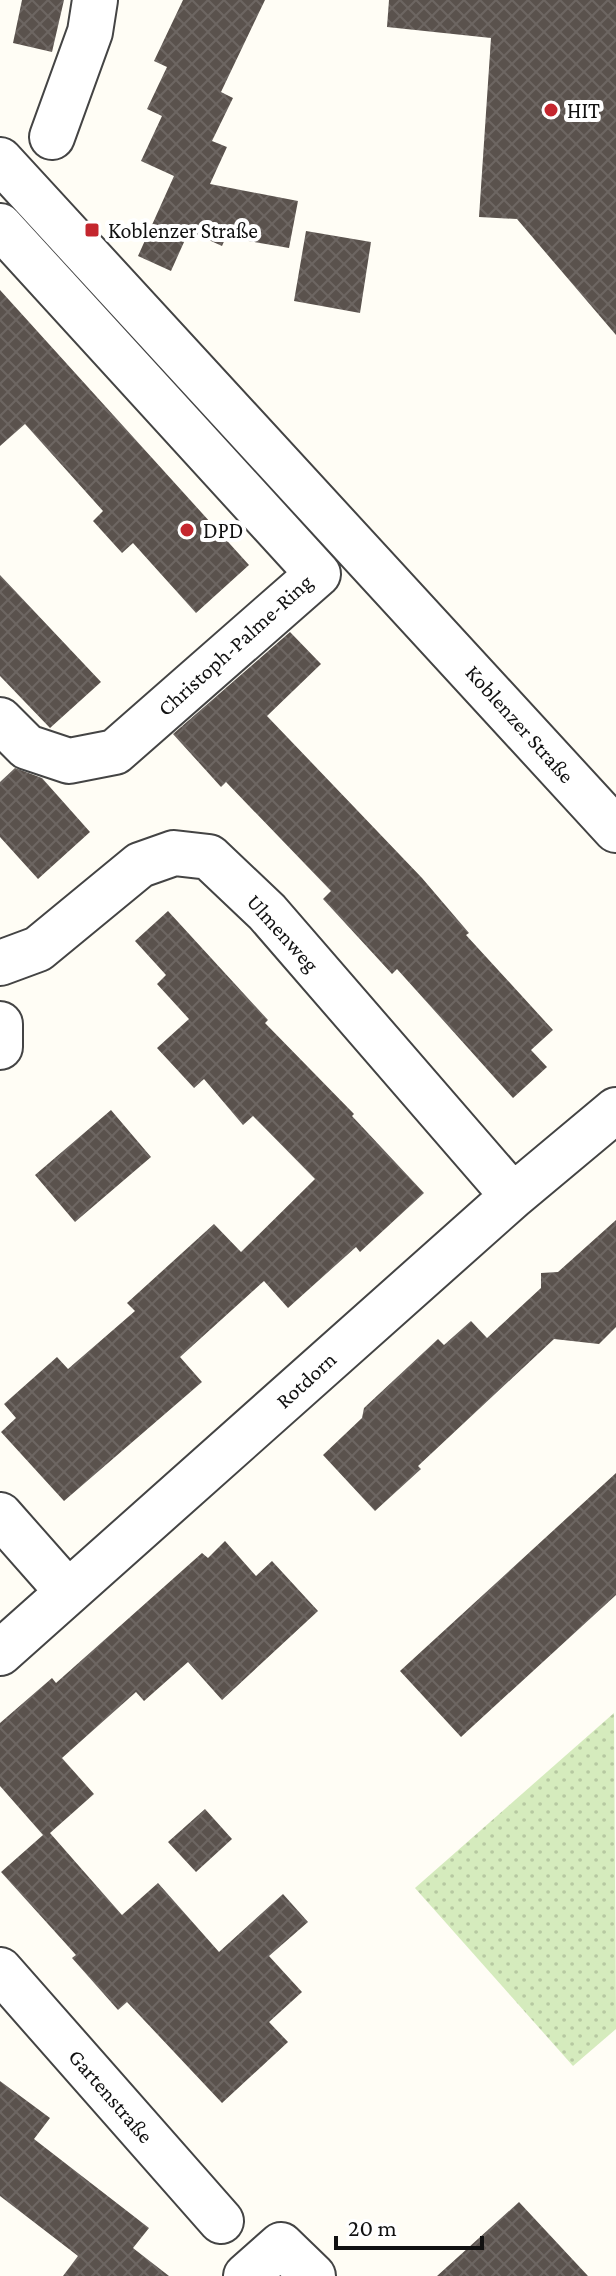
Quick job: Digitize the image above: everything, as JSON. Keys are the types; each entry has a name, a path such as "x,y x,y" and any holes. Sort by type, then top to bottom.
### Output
{"street":[{"path":"52,137 90,32 95,0"},
{"name":"Koblenzer Straße","path":"0,160 616,830"},
{"name":"Christoph-Palme-Ring","path":"0,226 318,574 115,752 69,761 27,747 0,720"},
{"path":"318,574 352,542"},
{"name":"Ulmenweg","path":"0,963 38,949 140,865 174,853 209,857 267,912 513,1196"},
{"path":"0,1024 0,1047"},
{"name":"Rotdorn","path":"0,1653 513,1196 616,1110"},
{"path":"0,1515 68,1592"},
{"name":"Gartenstraße","path":"0,1970 221,2221"},
{"path":"246,2276 281,2245 313,2276"}],"green space":[{"path":"614,1713 616,2029 573,2066 415,1888"}],"building":[{"path":"22,0 64,0 52,52 13,43"},
{"path":"183,0 265,0 221,92 233,98 212,141 227,147 210,184 298,201 289,248 226,237 222,246 189,231 171,271 138,256 174,176 141,161 162,116 147,109 167,67 154,61"},
{"name":"HIT","path":"389,0 616,0 616,335 517,219 479,217 491,38 387,27"},
{"path":"306,231 371,242 360,313 294,301"},
{"path":"0,290 249,565 196,613 133,543 122,553 93,521 103,511 25,424 0,446"},
{"path":"0,575 101,682 50,728 0,676"},
{"path":"290,632 321,664 267,716 422,878 469,933 466,935 553,1030 531,1050 547,1067 513,1098 397,969 392,974 323,899 331,891 226,782 221,787 173,734"},
{"path":"15,768 42,778 90,832 38,879 0,837 0,782"},
{"path":"168,911 268,1020 265,1023 354,1114 352,1116 424,1193 360,1252 356,1247 288,1308 264,1281 180,1357 202,1382 64,1501 1,1432 16,1418 4,1404 57,1357 68,1369 135,1311 127,1303 214,1224 241,1252 315,1179 253,1116 243,1125 204,1079 194,1088 157,1048 189,1019 157,984 166,975 135,941"},
{"path":"111,1110 151,1157 75,1222 35,1175"},
{"path":"616,1220 616,1327 599,1344 554,1339 418,1466 421,1469 375,1511 323,1455 362,1418 364,1408 438,1339 444,1345 471,1321 487,1338 541,1288 541,1273 558,1272"},
{"path":"616,1473 616,1595 461,1737 400,1671"},
{"path":"225,1541 256,1576 272,1561 318,1611 222,1700 188,1662 144,1701 136,1692 62,1758 94,1794 50,1833 122,1915 158,1883 219,1952 283,1894 308,1922 269,1956 302,1992 269,2022 288,2042 222,2103 127,2002 118,2010 72,1958 76,1955 1,1872 43,1835 0,1786 0,1723 52,1678 56,1683 202,1553 208,1558"},
{"path":"205,1809 232,1839 196,1872 168,1842"},
{"path":"0,2081 50,2118 34,2139 149,2228 133,2248 169,2276 63,2276 78,2256 0,2196"},
{"path":"519,2202 588,2276 437,2276"}],"place":[{"name":"HIT","path":"551,110"},
{"name":"Koblenzer Straße","path":"92,230"},
{"name":"DPD","path":"187,530"}]}
